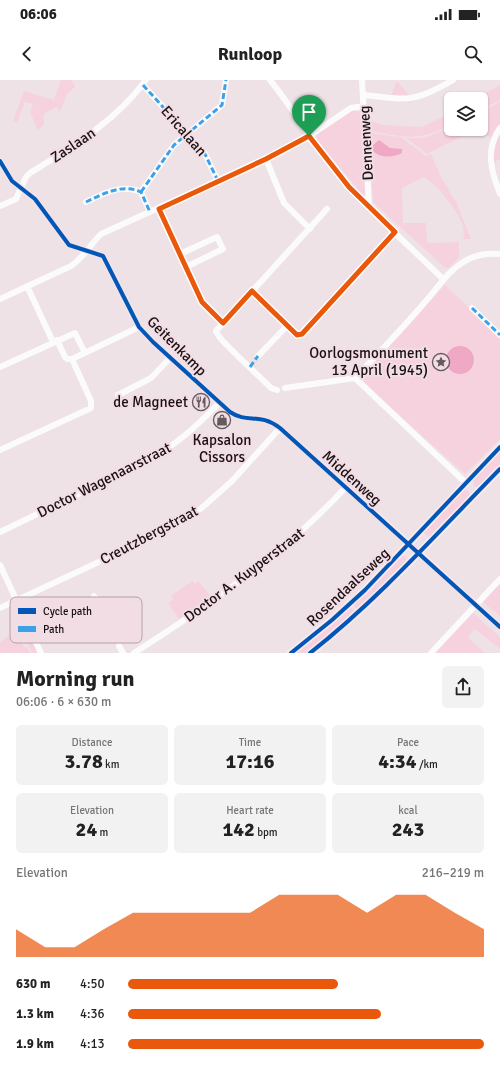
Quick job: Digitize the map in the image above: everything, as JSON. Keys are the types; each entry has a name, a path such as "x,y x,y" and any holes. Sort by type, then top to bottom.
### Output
{"street":[{"path":"142,192 174,145 187,132 222,105 226,80"},
{"path":"270,80 284,97 309,136 349,187 442,278"},
{"name":"Dennenweg","path":"362,80 369,206"},
{"path":"364,95 408,100 432,92 453,80"},
{"name":"Ericalaan","path":"144,82 208,158 218,181"},
{"name":"Zaslaan","path":"0,206 16,198 30,173 92,133 124,106 144,82"},
{"path":"0,299 71,266 79,260 101,234 159,209 266,159 309,136 351,108 364,106"},
{"path":"500,128 493,141 490,155 492,174 500,194"},
{"path":"266,159 284,203 310,229"},
{"name":"Geitenkamp","path":"0,161 12,181 35,199 69,245 103,256 139,327 170,358 219,403 236,416 267,420 280,428"},
{"path":"86,202 112,190 135,189 142,192 150,212"},
{"path":"159,209 204,305 223,323"},
{"path":"274,389 217,336 216,331 327,209"},
{"path":"252,291 297,335 302,334 395,232"},
{"path":"180,254 217,237 223,249 186,267"},
{"path":"285,388 355,378 427,301 442,278 457,266 475,256 490,253 500,254"},
{"path":"27,286 55,341 67,359 72,359 139,327"},
{"path":"472,308 500,335"},
{"path":"258,356 287,326"},
{"path":"0,367 74,333 85,353"},
{"path":"118,395 151,378 170,358"},
{"path":"0,450 90,408 92,404 72,359"},
{"path":"355,378 476,493"},
{"name":"Doctor Wagenaarstraat","path":"0,532 153,458 188,435 219,403"},
{"name":"Middenweg","path":"280,428 409,544"},
{"name":"Creutzbergstraat","path":"23,597 117,554 190,517 232,481 280,428"},
{"name":"Rosendaalseweg","path":"291,653 350,605 500,447"},
{"name":"Rosendaalseweg","path":"310,653 358,614 500,469"},
{"name":"Doctor A. Kuyperstraat","path":"134,653 180,624 265,561 307,526 346,488"},
{"path":"409,544 500,627"},
{"path":"0,565 15,597"},
{"path":"431,653 500,579"},
{"name":"Creutzbergstraat","path":"0,608 10,603"},
{"path":"37,643 42,653"},
{"path":"119,646 123,653"}],"shaded area":[{"path":"61,80 71,80 75,87 67,94 60,111 56,107 44,114 44,124 38,131 30,112 33,104 25,102 17,122 13,121 24,91 54,100"},
{"path":"397,81 408,94 406,97 391,96"},
{"path":"500,85 500,100 488,106 488,92"},
{"path":"500,102 500,124 491,138 488,136 488,108"},
{"path":"354,110 359,112 361,115 365,194 363,195 320,144 316,137 319,131 348,111"},
{"path":"444,116 444,128 429,134 411,137 369,131 368,120 382,125 421,127"},
{"path":"444,130 444,136 463,136 427,154 406,138 424,138"},
{"path":"369,133 401,137 426,156 431,154 441,177 456,202 471,239 464,239 461,220 441,191 424,177 402,188 403,223 426,223 427,242 459,242 459,258 448,268 444,267 373,202"},
{"path":"500,133 500,159 493,163 494,148"},
{"path":"379,140 390,148 402,149 402,153 395,156 379,155 373,151 373,145"},
{"path":"445,285 500,338 500,439 465,474 370,389 364,382 364,372","holes":["456,347 465,348 473,355 475,359 473,367 446,358 449,352"]},
{"path":"460,346 470,350 474,360 470,370 460,374 450,370 446,360 450,350"},
{"path":"500,451 500,466 478,487 474,486 473,479"},
{"path":"464,489 469,491 469,496 429,538 423,532"},
{"path":"403,555 408,559 358,610 353,605"},
{"path":"192,581 195,584 198,581 211,596 179,619 168,603 173,600 171,596"},
{"path":"500,583 500,616 483,602"},
{"path":"351,608 356,612 307,653 295,653"},
{"path":"473,613 500,637 500,649 475,629 468,637 485,653 434,653"},
{"path":"10,636 10,643 22,643 24,648 27,647 30,653 0,653 0,642"},
{"path":"27,643 33,643 37,652 32,653"}],"marked path":[{"path":"141,192 174,145 222,105 226,80"},
{"path":"143,85 204,152 218,181"},
{"path":"86,202 120,189 134,190 141,192 150,212"},
{"path":"472,308 500,335"},
{"path":"250,367 258,356"}],"cycle path":[{"path":"0,161 12,181 35,199 69,245 103,256 139,327 153,342 230,412 242,417 266,420 280,428 500,627"},
{"path":"291,653 332,620 365,590 500,447"},
{"path":"310,653 336,632 385,587 500,469"}],"place":[{"name":"Oorlogsmonument 13 April (1945)","path":"441,362"},
{"name":"de Magneet","path":"201,402"},
{"name":"Kapsalon Cissors","path":"222,420"}],"route":[{"path":"309,136 349,187 395,232 302,334 297,335 252,291 223,323 202,302 159,209 266,159 309,136"}]}
